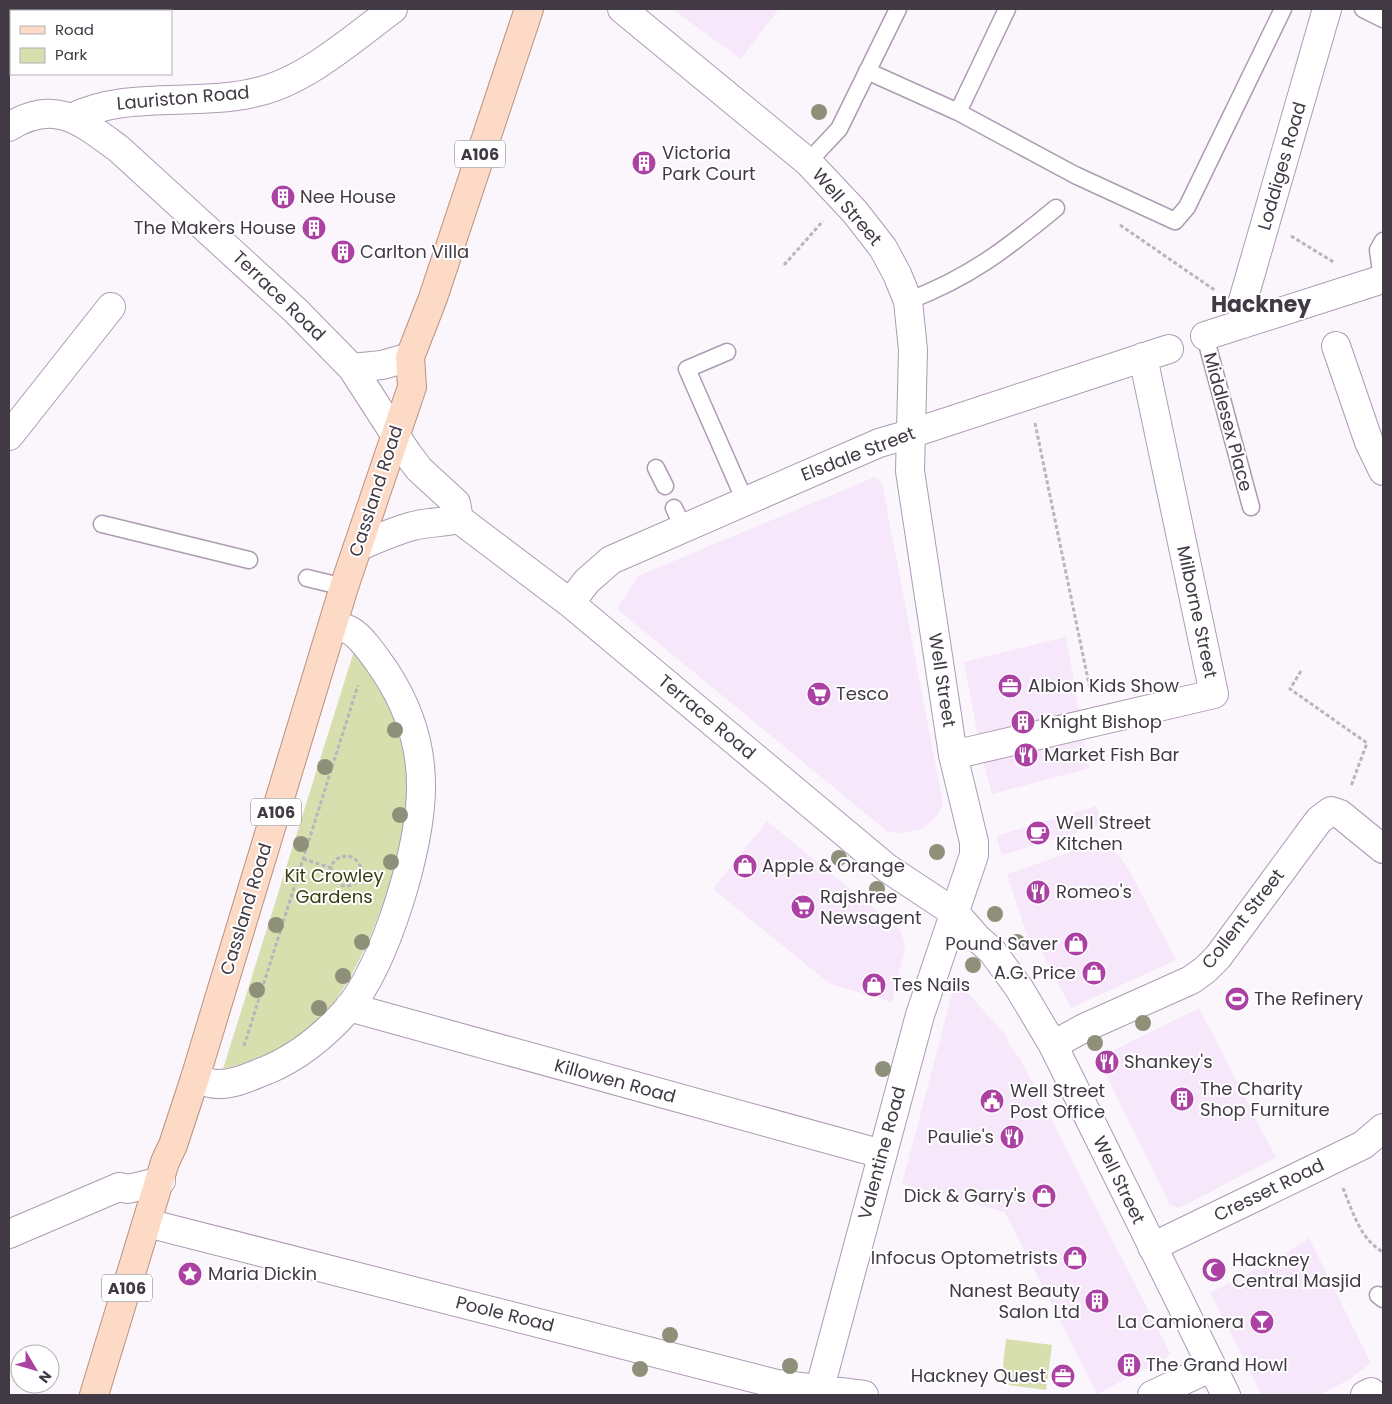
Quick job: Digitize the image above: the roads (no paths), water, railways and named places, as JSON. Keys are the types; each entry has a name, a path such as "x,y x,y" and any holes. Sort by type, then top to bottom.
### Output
{"main road":[{"name":"Cassland Road","path":"94,1395 160,1181 195,1078 344,587 394,435 412,387 410,357 430,307 529,9"}],"street":[{"name":"Lauriston Road","path":"70,118 88,110 121,102 231,96 260,92 314,65 393,9"},
{"name":"Well Street","path":"622,9 808,162 844,199 883,248 908,301 913,350 910,471 954,755 974,842 974,855 955,913 1008,971 1052,1045 1226,1395"},
{"name":"Loddiges Road","path":"1243,324 1242,304 1327,9"},
{"name":"Terrace Road","path":"14,118 47,114 70,118 118,149 191,213 295,310 352,368 394,435 419,469 456,503 459,519 570,603 887,868 955,913"},
{"path":"1205,336 1383,279"},
{"path":"9,436 111,307"},
{"path":"1336,346 1369,442 1383,471"},
{"name":"Elsdale Street","path":"570,603 587,581 611,560 679,518 745,500 879,444 1169,349"},
{"path":"352,368 382,365 410,357"},
{"name":"Milborne Street","path":"954,755 1214,694 1143,357"},
{"path":"358,547 414,525 438,524 459,519"},
{"path":"195,1078 216,1085 242,1080 279,1065 324,1034 349,1007 369,975 390,929 407,875 419,821 421,785 419,754 410,718 392,683 376,658 352,632 333,625"},
{"name":"Collent Street","path":"1052,1045 1084,1028 1191,980 1205,970 1218,957 1319,820 1331,811 1340,814 1383,849"},
{"name":"Valentine Road","path":"818,1393 920,1015 955,913"},
{"name":"Killowen Road","path":"349,1007 882,1154"},
{"name":"Cresset Road","path":"1152,1247 1362,1145 1383,1128"},
{"path":"9,1234 119,1187 128,1188 160,1181"},
{"name":"Poole Road","path":"147,1223 777,1384 818,1393 864,1395"},
{"path":"1152,1395 1212,1367"}],"lane":[{"path":"808,162 839,129 898,9"},
{"path":"958,112 1007,9"},
{"path":"867,71 958,112 1075,175 1175,221 1187,207 1290,9"},
{"path":"1363,9 1383,19"},
{"path":"908,301 976,270 1004,251 1056,208"},
{"path":"1383,241 1378,250 1383,279"},
{"name":"Middlesex Place","path":"1205,336 1251,507"},
{"path":"727,352 687,369 745,500"},
{"path":"656,468 665,486"},
{"path":"102,524 249,560"},
{"path":"307,578 344,587"}],"place":[{"name":"Victoria Park Court","path":"644,163"},
{"name":"Nee House","path":"283,197"},
{"name":"The Makers House","path":"314,228"},
{"name":"Carlton Villa","path":"343,252"},
{"name":"Albion Kids Show","path":"1010,686"},
{"name":"Tesco","path":"819,694"},
{"name":"Knight Bishop","path":"1023,722"},
{"name":"Market Fish Bar","path":"1026,755"},
{"name":"Well Street Kitchen","path":"1038,833"},
{"name":"Apple & Orange","path":"745,866"},
{"name":"Romeo's","path":"1038,892"},
{"name":"Rajshree Newsagent","path":"803,907"},
{"name":"Pound Saver","path":"1076,944"},
{"name":"A.G. Price","path":"1094,973"},
{"name":"Tes Nails","path":"874,985"},
{"name":"The Refinery","path":"1237,999"},
{"name":"Shankey's","path":"1107,1062"},
{"name":"The Charity Shop Furniture","path":"1182,1099"},
{"name":"Well Street Post Office","path":"992,1101"},
{"name":"Paulie's","path":"1012,1137"},
{"name":"Dick & Garry's","path":"1044,1196"},
{"name":"Infocus Optometrists","path":"1075,1258"},
{"name":"Hackney Central Masjid","path":"1214,1270"},
{"name":"Maria Dickin","path":"190,1274"},
{"name":"Nanest Beauty Salon Ltd","path":"1097,1301"},
{"name":"La Camionera","path":"1262,1322"},
{"name":"The Grand Howl","path":"1129,1365"},
{"name":"Hackney Quest","path":"1063,1376"}],"district":[{"name":"Hackney","path":"1261,304"}],"park label":[{"name":"Kit Crowley Gardens","path":"334,886"}]}
